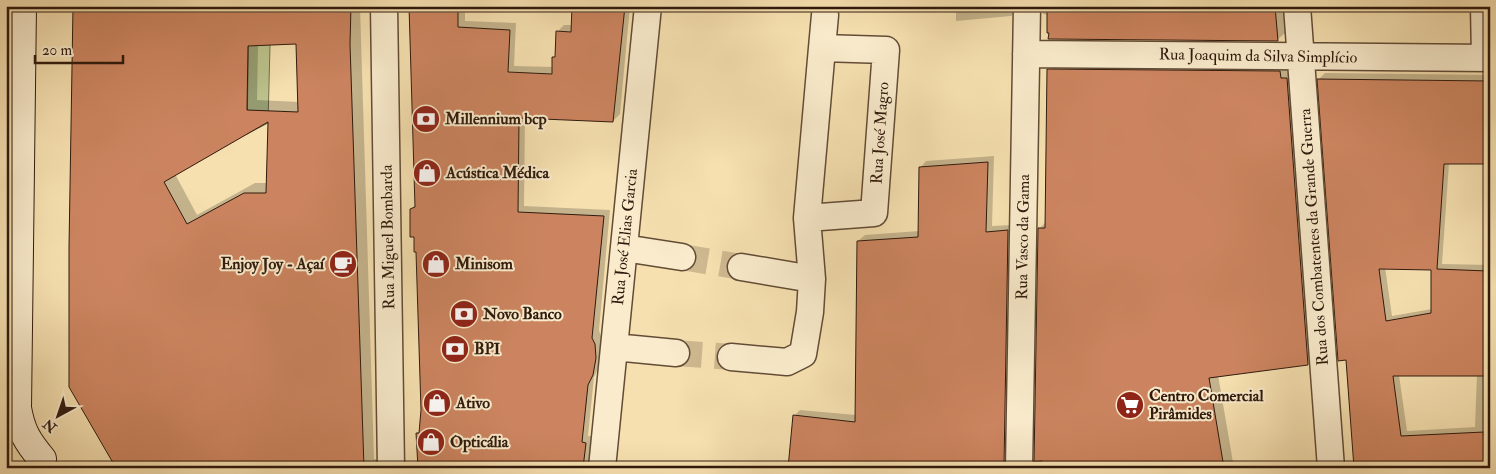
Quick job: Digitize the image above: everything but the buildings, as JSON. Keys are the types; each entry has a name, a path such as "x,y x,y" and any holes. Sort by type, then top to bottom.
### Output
{"street":[{"path":"22,6 17,408 20,425 27,441 49,463"},
{"name":"Rua Miguel Bombarda","path":"384,6 391,468"},
{"name":"Rua José Elias Garcia","path":"602,468 648,6"},
{"name":"Rua Vasco da Gama","path":"1019,468 1027,6"},
{"name":"Rua dos Combatentes da Grande Guerra","path":"1297,6 1331,468"},
{"path":"1484,6 1487,58"},
{"path":"731,357 787,362 803,354 810,312 812,279 807,218 825,16"},
{"name":"Rua José Magro","path":"807,218 874,213 886,50 822,48"},
{"name":"Rua Joaquim da Silva Simplício","path":"1026,54 1487,58"},
{"path":"624,248 682,257"},
{"path":"741,267 812,279"},
{"path":"614,347 676,353"},
{"path":"6,451 19,451 49,463"}],"green space":[{"path":"249,6 271,6 268,123 247,134"}],"tunnel":[{"path":"682,257 741,267"},
{"path":"676,353 731,357"}],"place":[{"name":"Millennium bcp","path":"426,119"},
{"name":"Acústica Médica","path":"427,173"},
{"name":"Enjoy Joy - Açaí","path":"343,264"},
{"name":"Minisom","path":"436,264"},
{"name":"Novo Banco","path":"464,314"},
{"name":"BPI","path":"455,349"},
{"name":"Ativo","path":"437,403"},
{"name":"Centro Comercial Pirâmides","path":"1130,405"},
{"name":"Opticália","path":"431,442"}]}
